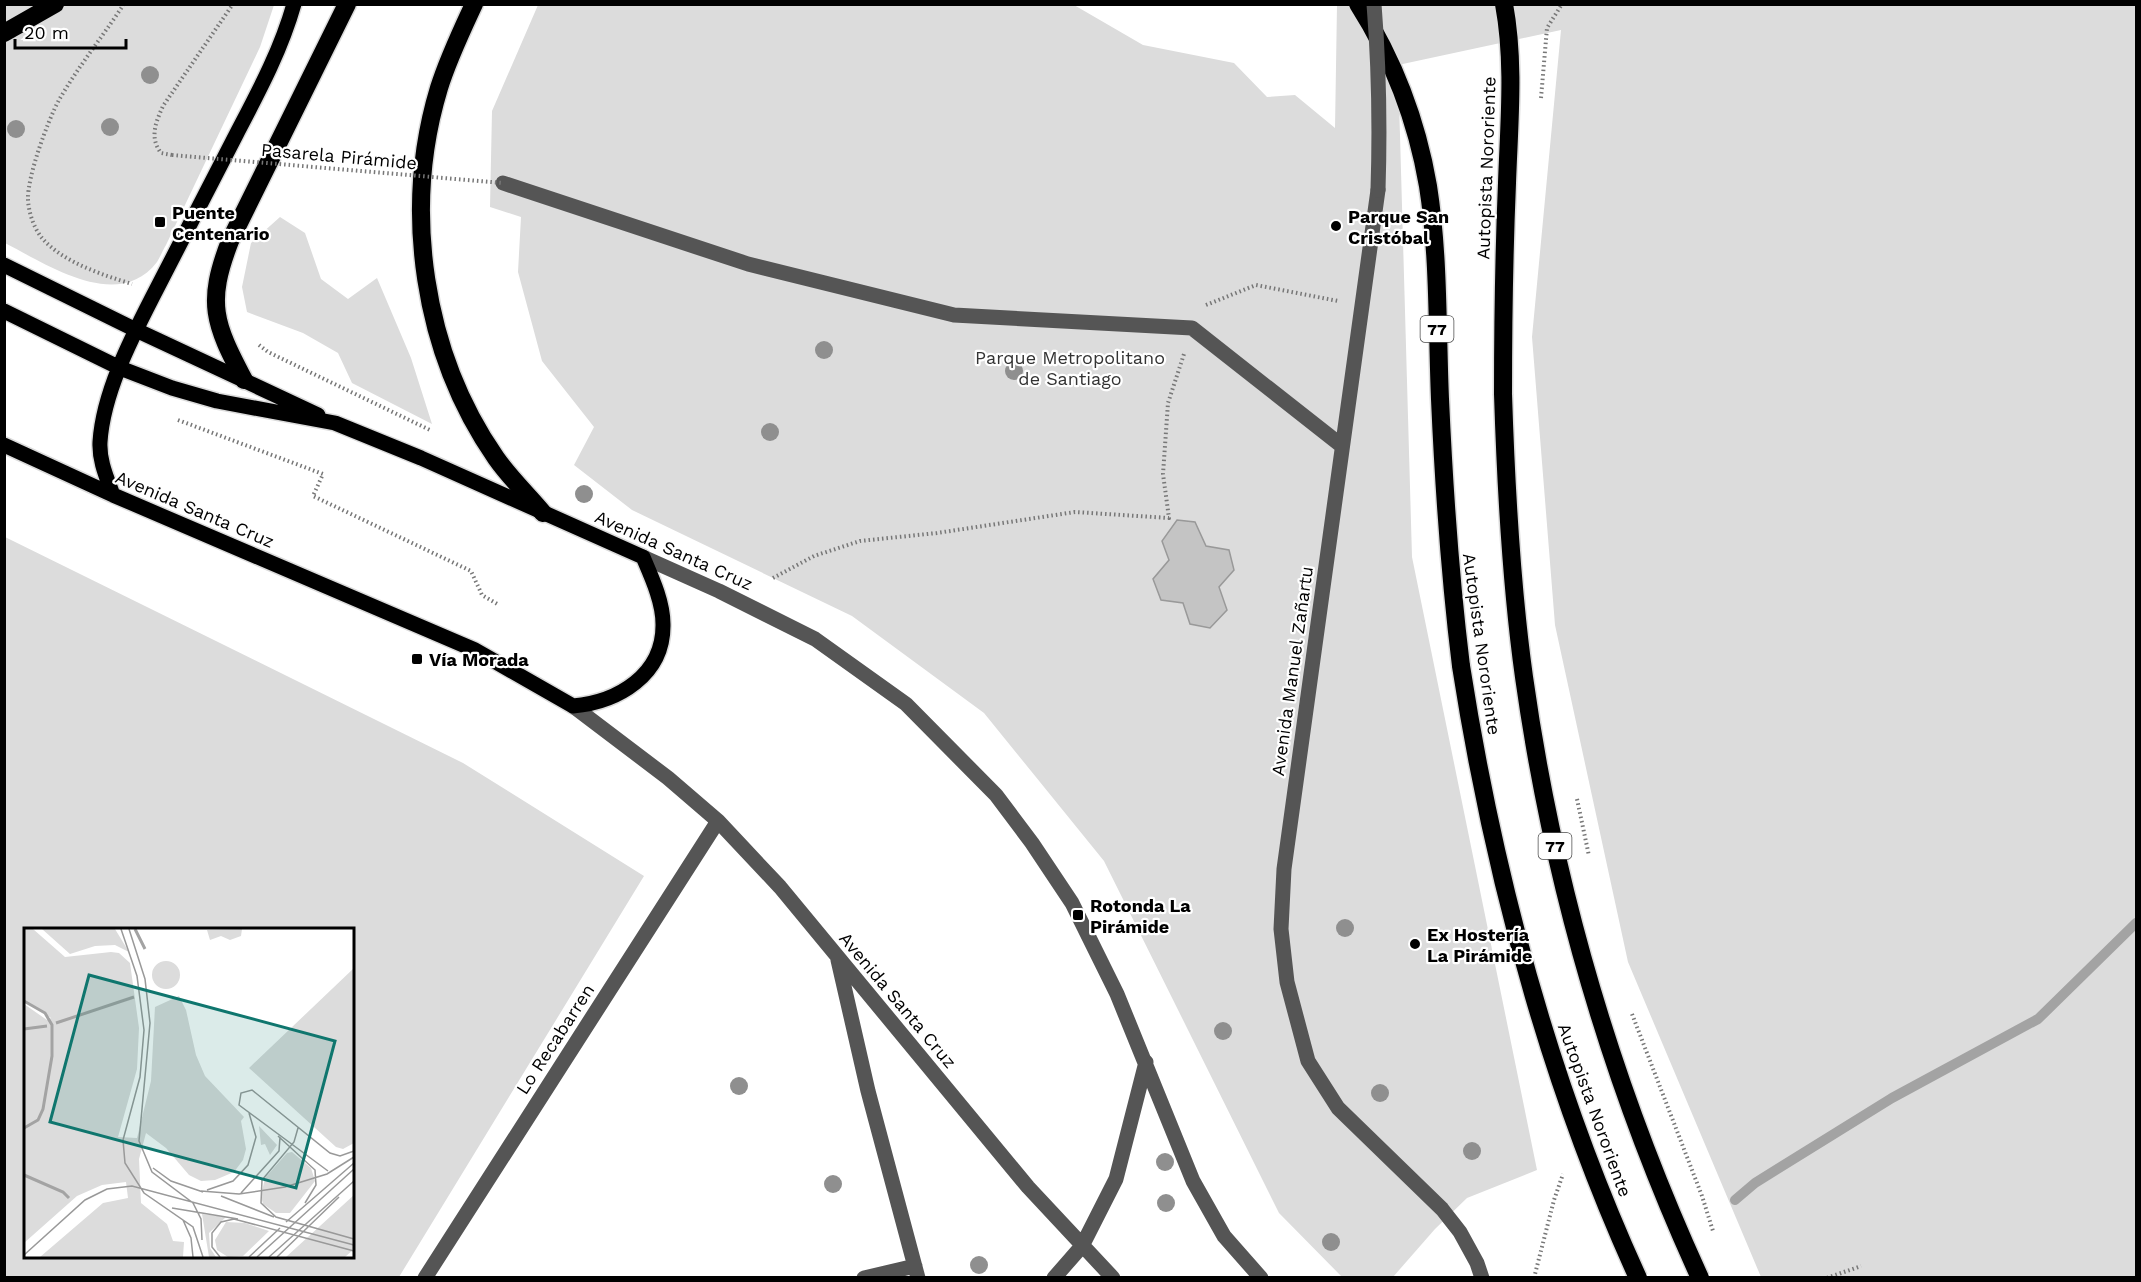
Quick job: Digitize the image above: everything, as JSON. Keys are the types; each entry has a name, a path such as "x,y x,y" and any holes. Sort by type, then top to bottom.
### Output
{"highway":[{"path":"4,33 55,4"},
{"path":"244,380 227,347 215,312 215,288 220,267 230,241 347,4"},
{"path":"474,4 455,45 439,90 428,137 422,185 422,233 426,282 437,329 452,374 472,418 497,460 543,513"},
{"name":"Autopista Nororiente","path":"1358,4 1379,41 1403,96 1420,147 1428,186 1435,264 1448,547 1461,666 1494,849 1546,1038 1580,1136 1638,1278"},
{"name":"Autopista Nororiente","path":"1504,4 1509,45 1510,104 1503,282 1503,394 1508,508 1517,621 1533,734 1555,845 1583,956 1616,1064 1655,1171 1700,1278"}],"main road":[{"path":"113,495 103,468 100,445 103,423 120,368 155,291 267,77 288,27 294,4"},
{"path":"4,265 335,423"},
{"name":"Avenida Santa Cruz","path":"4,311 120,368 172,388 217,401 335,423 421,458 643,557"},
{"name":"Avenida Santa Cruz","path":"4,445 113,495 475,650 573,706"},
{"path":"573,706 606,700 623,692 650,669 657,656 662,641 663,622 654,584 643,557"}],"street":[{"name":"Avenida Manuel Zañartu","path":"1374,4 1381,122 1378,190 1284,869 1281,929 1287,982 1308,1061 1338,1108 1442,1209 1460,1232 1477,1263 1482,1278"},
{"path":"503,183 748,264 954,315 1192,327 1342,446"},
{"name":"Avenida Santa Cruz","path":"643,557 729,596 815,639 906,704 996,795 1032,843 1072,903 1117,994 1193,1181 1224,1236 1261,1278"},
{"name":"Avenida Santa Cruz","path":"573,706 668,778 718,821 780,887 1028,1187 1113,1278"},
{"name":"Lo Recabarren","path":"425,1278 718,821"},
{"path":"837,957 868,1092 916,1272 864,1278"},
{"path":"1054,1278 1082,1246 1116,1179 1146,1062"}],"path":[{"path":"124,4 60,99 51,117 28,198 34,226 52,248 79,264 155,291"},
{"name":"Pasarela Pirámide","path":"233,4 163,106 156,123 154,136 156,146 161,153 503,183"},
{"path":"1541,98 1547,28 1562,4"},
{"path":"1198,308 1256,285 1362,306"},
{"path":"773,578 814,556 860,541 937,533 1075,512 1169,518 1163,474 1168,403 1192,327"},
{"path":"252,338 268,352 430,430"},
{"path":"171,418 323,474 313,496 471,571 482,595 499,605"},
{"path":"1575,789 1590,859"},
{"path":"1630,1010 1702,1196 1714,1234"},
{"path":"1827,1278 1861,1266"}],"green space":[{"path":"4,5 274,5 260,47 166,245 157,262 141,277 123,284 103,284 82,280 61,272 5,243"},
{"name":"Parque Metropolitano de Santiago","path":"538,5 1074,5 1143,45 1234,63 1267,97 1295,95 1335,128 1337,5 2136,5 2136,1277 1761,1277 1628,962 1555,625 1532,337 1561,30 1398,65 1412,557 1537,1170 1467,1198 1435,1229 1393,1277 1342,1277 1279,1213 1104,861 984,713 852,616 632,510 574,465 594,427 542,361 518,272 521,217 490,207 492,111"},
{"path":"280,217 305,233 321,279 348,299 377,278 411,358 432,424 352,383 338,353 303,333 247,312 242,287 251,243"},
{"path":"5,537 463,763 644,876 399,1277 5,1277"}],"building":[{"path":"1177,520 1195,522 1206,546 1229,550 1234,570 1219,587 1227,610 1210,628 1190,624 1183,603 1161,600 1153,579 1169,560 1162,541"}],"waterway":[{"path":"1735,1200 1755,1183 1892,1098 2038,1019 2136,923"}],"place":[{"name":"Puente Centenario","path":"160,222"},
{"name":"Parque San Cristóbal","path":"1336,226"},
{"name":"Vía Morada","path":"417,659"},
{"name":"Rotonda La Pirámide","path":"1078,915"},
{"name":"Ex Hostería La Pirámide","path":"1415,944"}]}
